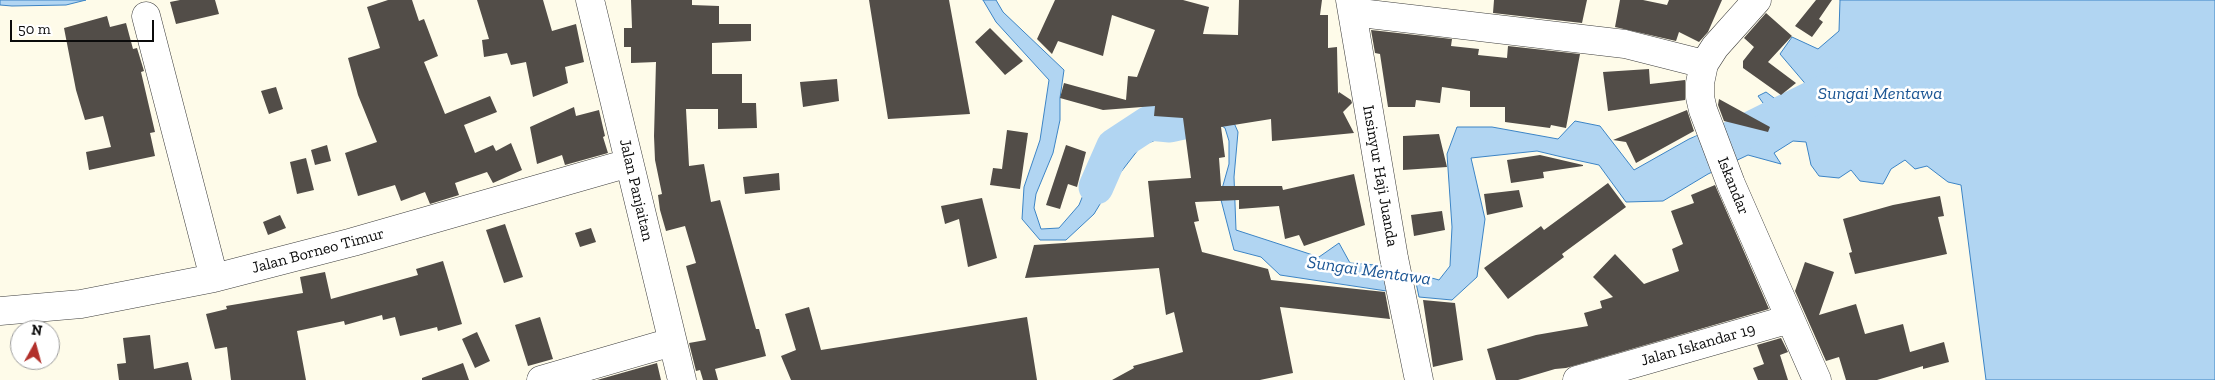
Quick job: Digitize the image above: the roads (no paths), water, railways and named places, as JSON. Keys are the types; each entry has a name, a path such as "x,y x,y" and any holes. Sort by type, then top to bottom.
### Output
{"street":[{"name":"Jalan Panjaitan","path":"590,0 682,380"},
{"name":"Iskandar","path":"1757,0 1715,47 1704,64 1700,84 1703,110 1731,184 1817,380"},
{"path":"1351,6 1625,44 1704,64"},
{"name":"Insinyur Haji Juanda","path":"1351,6 1394,258 1419,380"},
{"path":"146,16 214,278"},
{"name":"Jalan Borneo Timur","path":"0,311 81,304 214,278 353,242 630,163"},
{"name":"Jalan Iskandar 19","path":"1577,380 1790,319"},
{"path":"541,380 672,342"}],"water":[{"path":"0,0 86,0 66,5 12,6 0,5"},
{"name":"Sungai Mentawa","path":"983,0 996,0 1003,12 1064,70 1060,98 1060,120 1053,153 1036,194 1034,208 1041,229 1059,228 1079,205 1086,188 1113,147 1149,123 1197,111 1231,116 1238,132 1234,177 1236,230 1319,257 1339,243 1350,263 1388,266 1393,292 1280,275 1261,257 1234,250 1220,196 1229,164 1229,141 1225,128 1219,124 1185,128 1141,146 1114,181 1094,214 1066,240 1040,240 1022,219 1024,187 1040,140 1049,80 996,22"},
{"path":"1840,0 2215,0 2215,380 1986,380 1961,185 1948,182 1927,166 1915,169 1905,160 1891,169 1883,184 1860,181 1851,170 1839,178 1819,176 1811,165 1806,142 1793,141 1774,153 1781,164 1748,155 1708,174 1663,201 1626,202 1599,165 1537,151 1471,158 1485,219 1477,277 1452,300 1419,297 1414,273 1439,280 1450,266 1452,227 1447,154 1457,127 1492,127 1558,139 1575,121 1600,126 1634,170 1689,139 1722,125 1759,135 1773,117 1758,96 1766,92 1793,112 1809,88 1780,54 1792,37 1818,49 1839,31"}],"waterway":[{"name":"Sungai Mentawa","path":"1704,152 1839,85"},
{"name":"Sungai Mentawa","path":"1096,187 1114,146 1149,123 1170,125 1193,120"}]}
